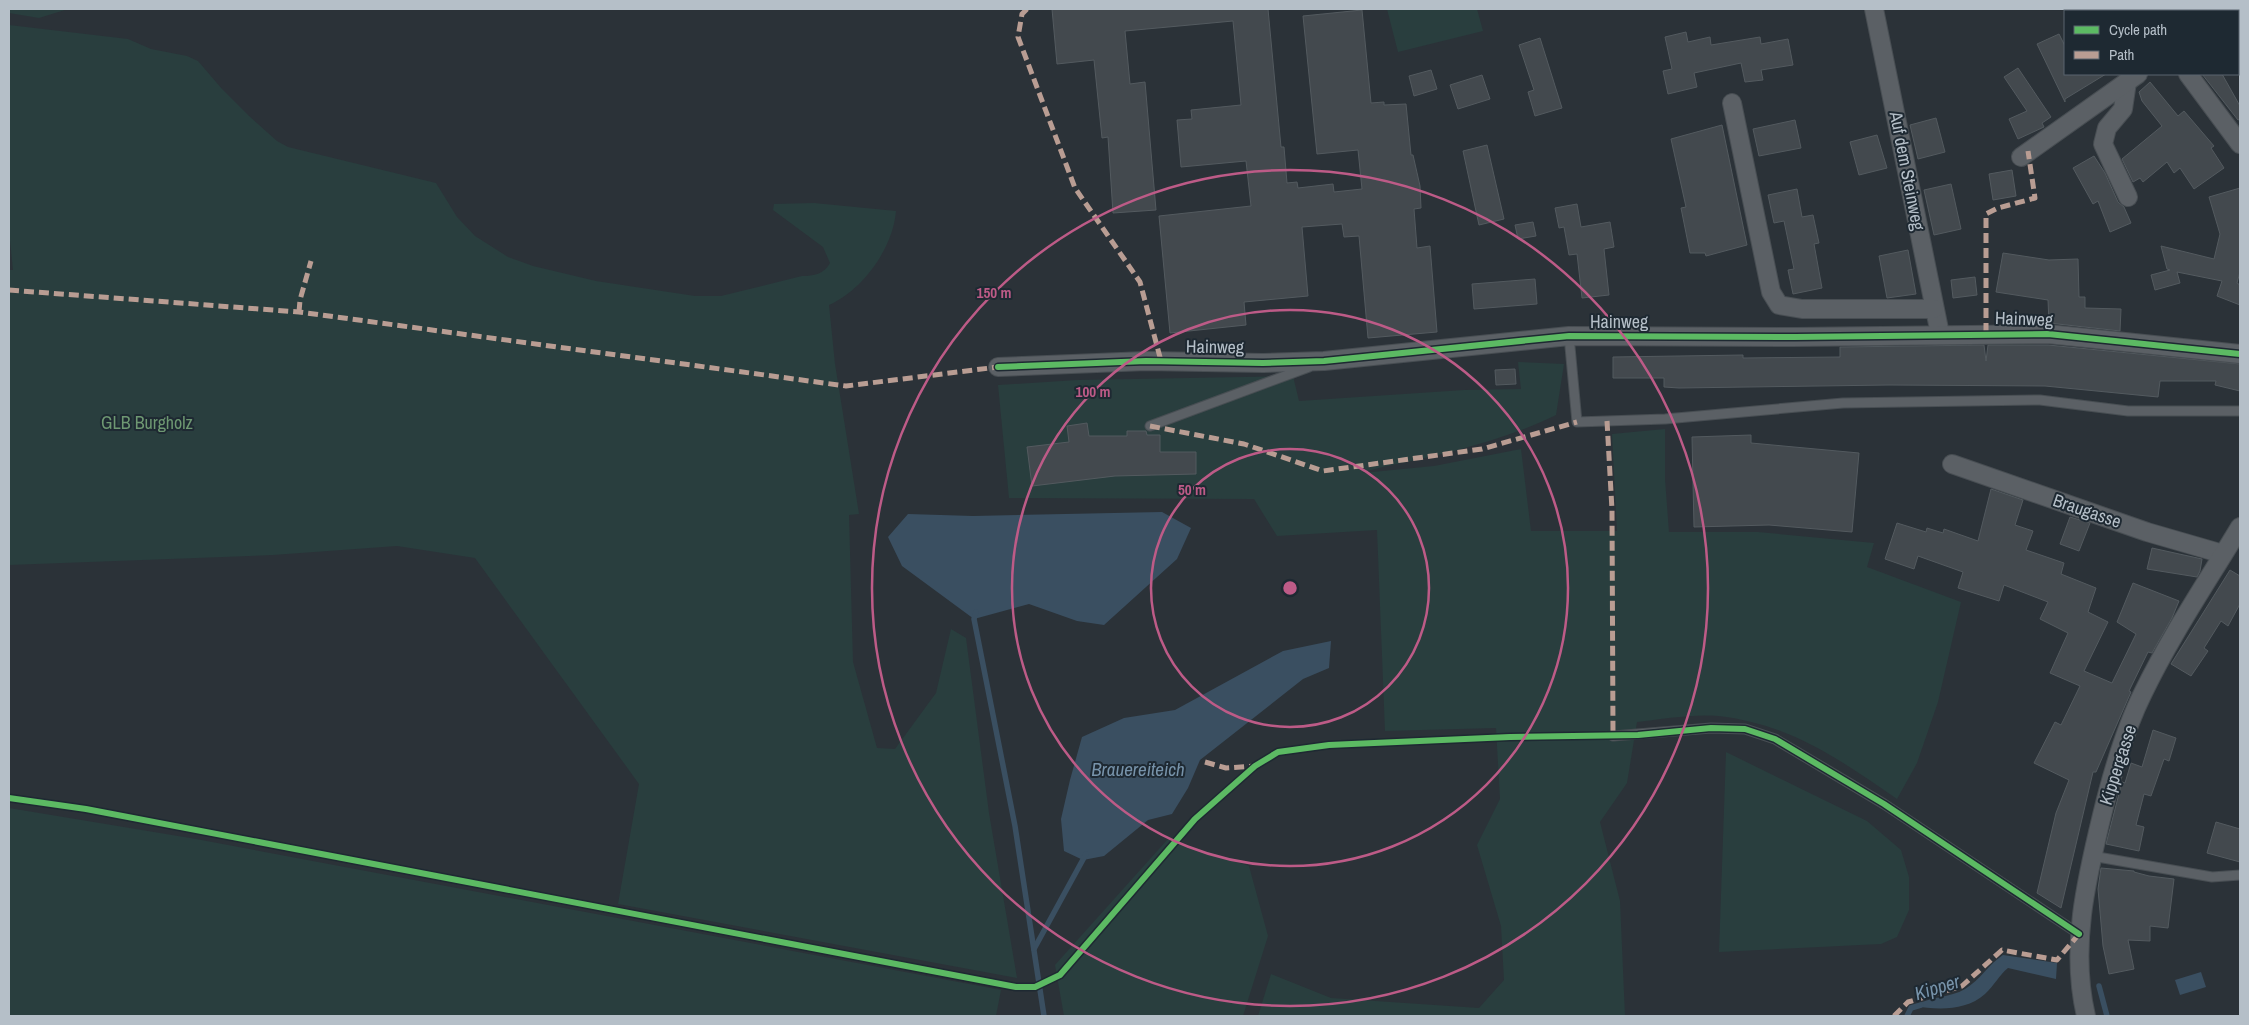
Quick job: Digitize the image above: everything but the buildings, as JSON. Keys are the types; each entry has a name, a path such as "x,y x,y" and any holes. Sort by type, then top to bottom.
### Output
{"street":[{"name":"Auf dem Steinweg","path":"1874,9 1940,334"},
{"path":"2189,75 2240,144"},
{"path":"2021,157 2133,78"},
{"path":"2128,197 2103,144 2107,128 2123,109 2133,78"},
{"path":"1732,103 1771,292 1779,305 1802,309 1934,309"},
{"name":"Hainweg","path":"998,367 1146,361 1263,363 1324,361 1569,336 1795,337 2048,334 2240,354"},
{"name":"Braugasse","path":"1952,464 2147,532 2223,554"},
{"name":"Kippergasse","path":"2086,1016 2079,968 2079,934 2082,904 2112,774 2142,696 2166,649 2223,554 2238,535"}],"lane":[{"path":"1569,336 1576,422 1665,419 1863,402 2040,400 2128,411 2240,411"},
{"path":"1150,426 1324,361"},
{"path":"1613,736 1711,728 1745,729 1775,738 1884,804 2079,934"},
{"path":"2092,856 2212,877 2240,875"}],"green space":[{"path":"9,9 68,9 39,18 9,13"},
{"path":"1387,9 1477,9 1483,31 1398,52"},
{"name":"GLB Burgholz","path":"9,25 128,39 151,49 187,56 198,61 222,89 277,141 288,147 436,183 457,217 475,236 508,257 533,266 596,281 695,296 721,296 802,276 815,275 825,270 830,263 823,247 773,210 774,204 814,203 896,211 889,239 874,266 853,289 829,305 835,364 859,514 849,515 853,662 877,748 895,749 936,693 951,629 966,638 989,813 1017,978 618,904 639,784 475,558 397,546 273,555 9,565 9,270 13,270 9,231"},
{"path":"1518,362 1564,364 1556,415 1526,428 1474,445 1362,473 1434,466 1521,449 1531,531 1617,531 1612,434 1665,429 1665,479 1669,532 1758,532 1874,543 1867,567 1961,602 1938,702 1917,763 1897,799 1834,757 1791,735 1768,727 1744,720 1718,716 1678,717 1637,722 1627,783 1600,822 1620,901 1625,1016 1258,1016 1271,974 1331,998 1479,1008 1504,980 1501,926 1477,845 1500,799 1496,728 1385,731 1377,530 1277,536 1254,499 1009,498 998,385 1078,380 1293,376 1299,401 1464,390 1521,389"},
{"path":"1726,752 1867,821 1901,850 1909,877 1909,910 1897,937 1881,944 1719,952"},
{"path":"9,808 196,839 1001,990 996,1016 9,1016"},
{"path":"1168,839 1249,866 1268,936 1243,1016 1064,1016 1055,965"}],"water":[{"path":"1162,512 1191,528 1177,559 1104,625 1077,621 1029,604 974,619 902,566 888,537 908,514 973,516"},
{"name":"Brauereiteich","path":"1331,641 1329,668 1303,679 1200,760 1188,788 1172,814 1148,820 1104,856 1083,860 1064,851 1061,819 1082,737 1124,718 1175,710 1283,651"},
{"path":"2003,955 2057,963 2056,979 2008,968 1985,994 1969,1004 1951,1008 1914,1006 1927,1000 1965,989"},
{"path":"2201,972 2206,987 2180,995 2175,980"}],"waterway":[{"path":"976,612 974,619 1015,826 1044,1016"},
{"path":"1034,949 1086,854"},
{"name":"Kipper","path":"2099,986 2107,1016"},
{"name":"Kipper","path":"1907,1016 1911,1008 1921,1005"}],"marked path":[{"path":"1027,9 1022,14 1018,37 1075,188 1140,282 1161,361"},
{"path":"1986,333 1986,214 1998,208 2035,198 2028,151"},
{"path":"299,312 300,300 311,261"},
{"path":"9,290 299,312 846,386 998,367"},
{"path":"1607,421 1612,510 1613,736 1610,736"},
{"path":"1150,426 1244,444 1323,471 1482,449 1577,422"},
{"path":"1205,762 1226,768 1255,766"},
{"path":"1894,1016 1908,1002 1962,986 2002,950 2057,960 2079,934"}],"cycle path":[{"path":"998,367 1146,361 1263,363 1324,361 1569,336 1795,337 2048,334 2240,354"},
{"path":"9,798 86,809 1016,987 1035,987 1060,975 1195,819 1255,766 1278,752 1329,745 1510,737 1638,735 1711,728 1745,729 1775,739 1884,804 2079,934"}]}
